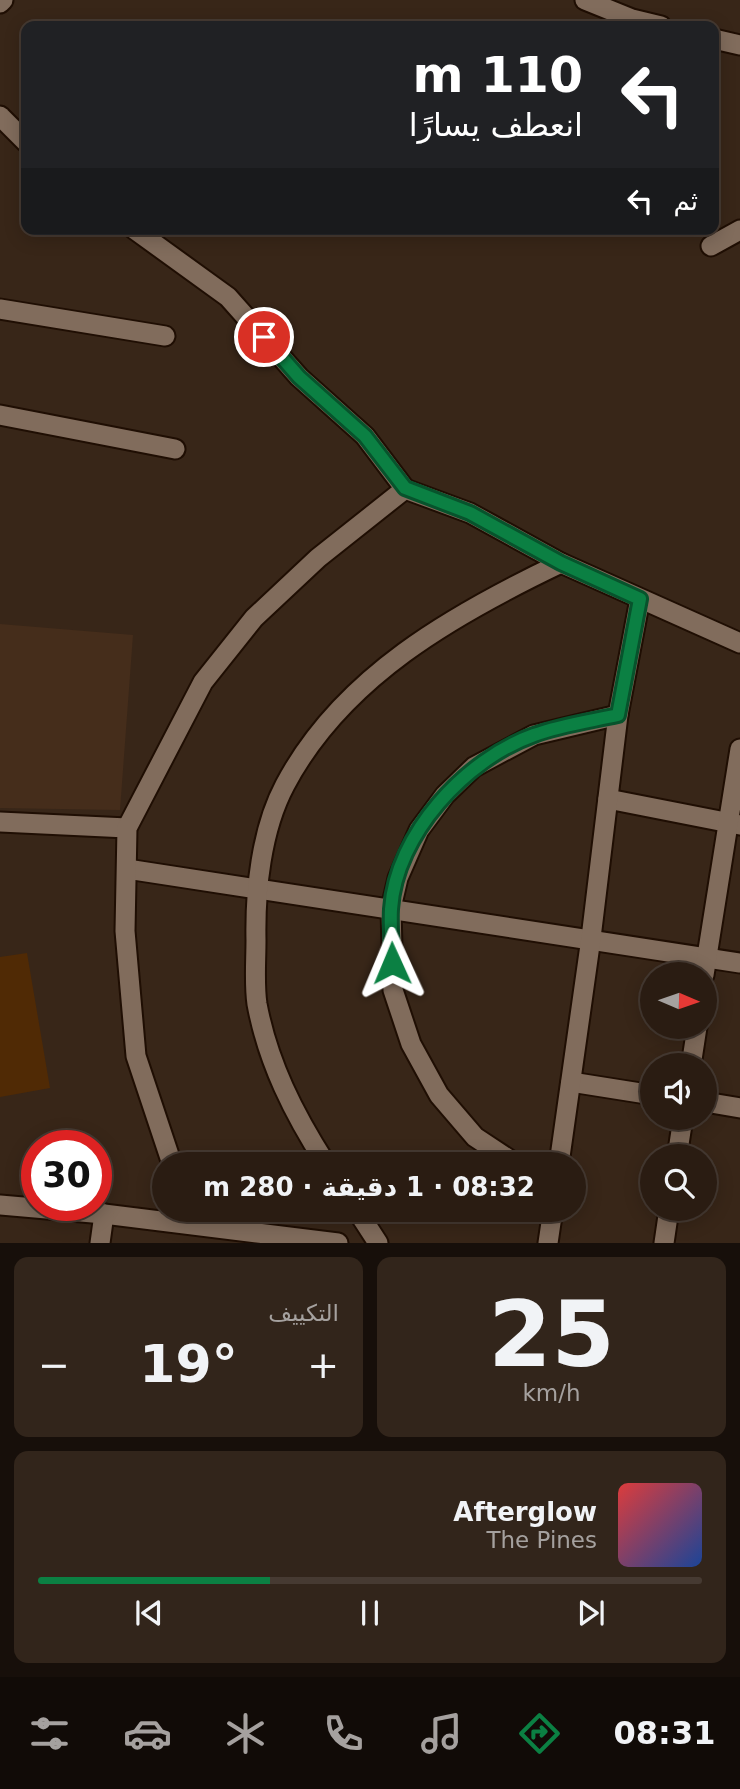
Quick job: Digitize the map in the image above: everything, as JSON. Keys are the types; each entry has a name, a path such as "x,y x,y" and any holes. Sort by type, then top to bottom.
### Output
{"street":[{"path":"585,0 640,21"},
{"path":"719,40 740,45"},
{"path":"0,116 21,137"},
{"path":"711,246 740,230"},
{"path":"142,235 228,296 299,377 365,436 405,488 470,513 561,563 740,643"},
{"path":"0,309 165,336"},
{"path":"0,415 175,449"},
{"path":"168,1152 136,1056 125,931 127,828 203,682 246,629 318,558 405,488"},
{"path":"319,1152 275,1071 257,1002 257,888 262,854 284,786 322,730 353,693 417,644 486,598 561,563"},
{"path":"561,1152 591,938 618,715 640,599"},
{"path":"498,1152 475,1137 439,1095 411,1044 393,990 391,908 398,878 419,830 445,795 474,767 534,735 618,715"},
{"path":"707,962 734,824 740,749"},
{"path":"608,799 734,824"},
{"path":"0,822 127,828"},
{"path":"127,869 591,938 690,962"},
{"path":"718,965 740,963"},
{"path":"570,1082 640,1093"},
{"path":"717,1104 740,1108"},
{"path":"0,1205 21,1207"},
{"path":"112,1214 152,1216"},
{"path":"100,1243 103,1221"},
{"path":"664,1243 667,1221"},
{"path":"218,1222 338,1243"},
{"path":"364,1222 378,1243"},
{"path":"548,1243 551,1222"}],"shaded area":[{"path":"0,624 133,635 120,810 0,808"},
{"path":"27,953 50,1088 0,1097 0,957"}],"route":[{"path":"264,337 299,377 365,436 405,488 470,513 561,563 640,599 618,715 534,735 498,753 474,767 445,795 419,830 398,878 391,908 392,963"}]}
